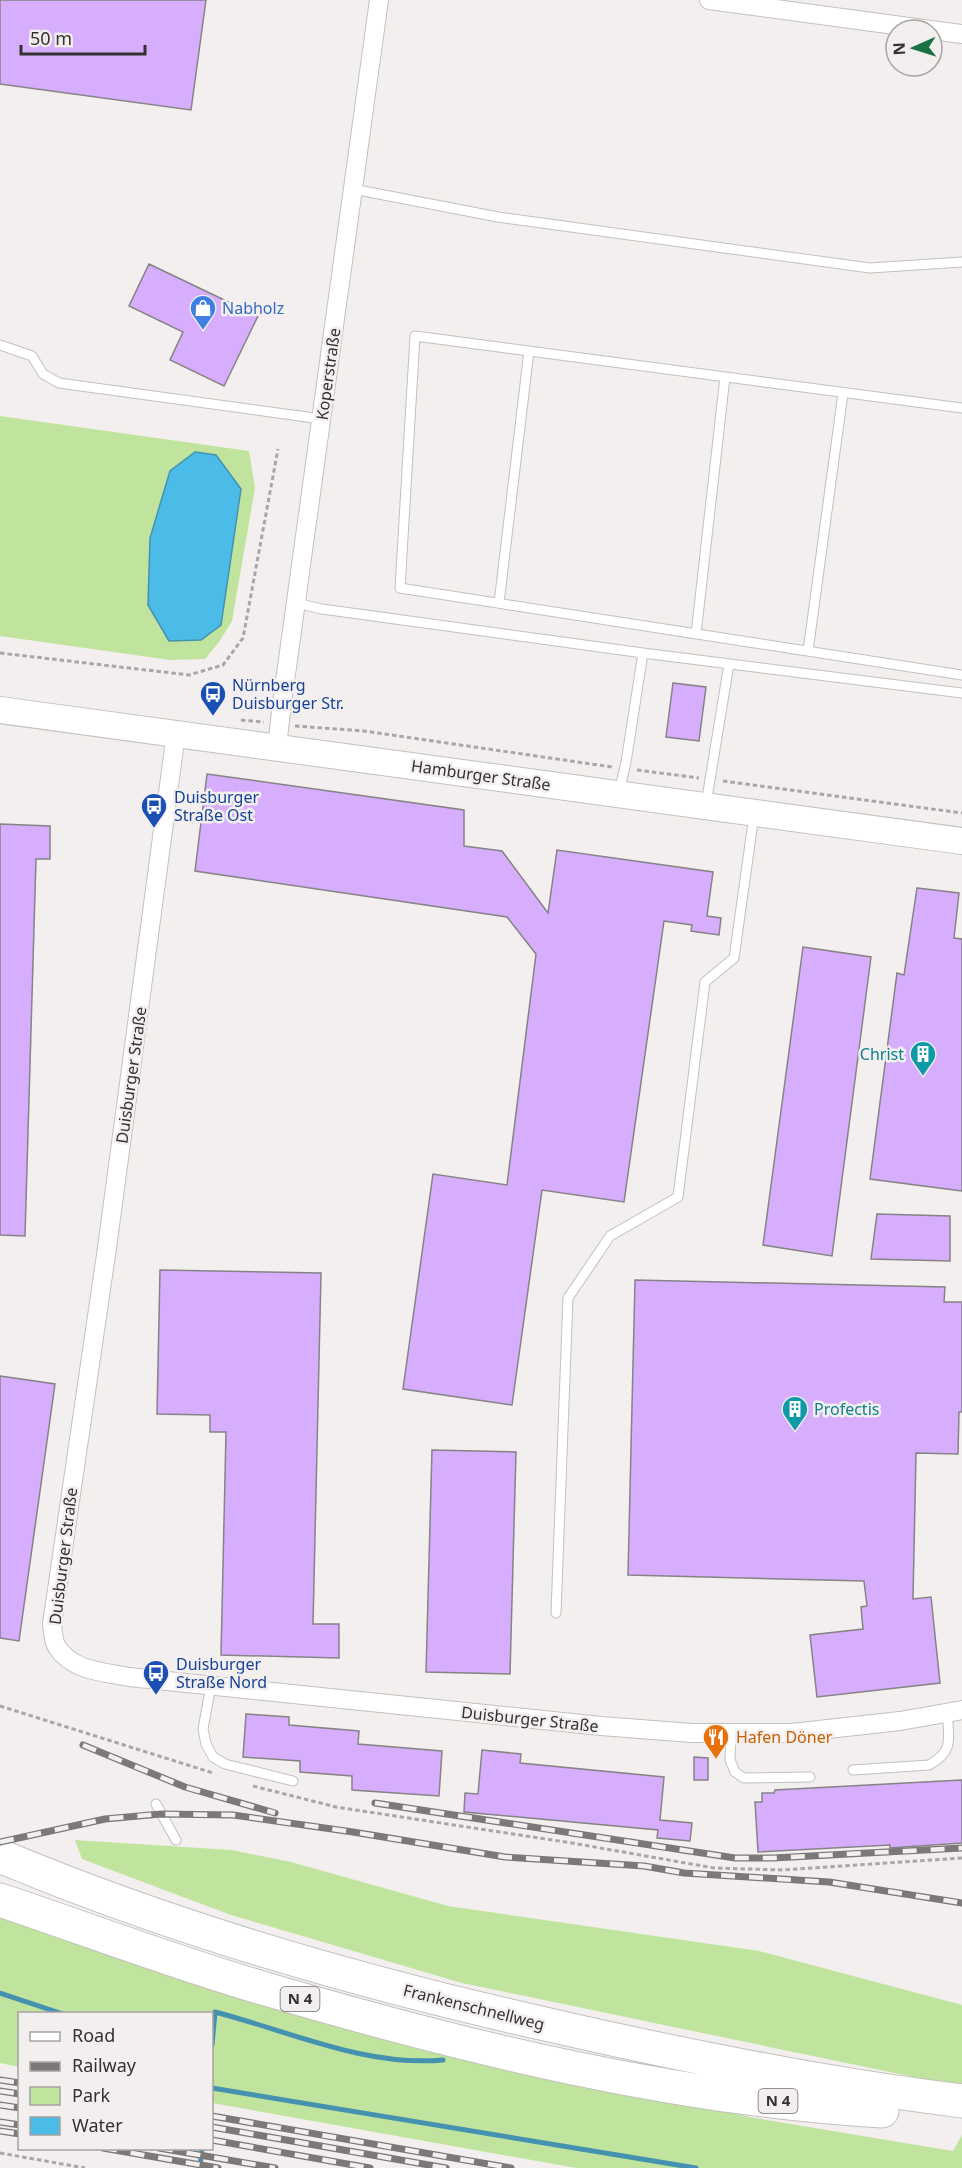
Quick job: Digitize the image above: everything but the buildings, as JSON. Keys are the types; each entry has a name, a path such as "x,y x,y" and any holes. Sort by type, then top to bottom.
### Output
{"highway":[{"name":"Frankenschnellweg","path":"0,1856 111,1901 297,1961 510,2017 753,2069 852,2086 962,2101"},
{"name":"N 4","path":"5,1902 268,1990 416,2031 538,2060 628,2078 759,2099 962,2117"}],"street":[{"name":"Koperstraße","path":"278,736 379,0"},
{"path":"709,0 962,34"},
{"name":"Hamburger Straße","path":"0,710 176,733 278,736 619,794 962,841"},
{"name":"Duisburger Straße","path":"176,733 110,1224 52,1624 56,1646 66,1658 80,1667 129,1677 601,1726 692,1733 792,1733 900,1721 955,1711"}],"lane":[{"path":"353,189 498,217 870,268 962,262"},
{"path":"962,408 416,336 400,588 962,675"},
{"path":"0,345 32,356 43,374 59,383 322,419"},
{"path":"499,603 529,351"},
{"path":"696,634 725,377"},
{"path":"807,651 843,393"},
{"path":"296,603 322,609 643,653 962,693"},
{"path":"619,794 643,653"},
{"path":"705,806 729,664"},
{"path":"556,1613 568,1298 610,1236 678,1197 705,982 734,958 754,812"},
{"path":"211,1685 204,1729 206,1744 213,1757 225,1764 293,1781"},
{"path":"853,1770 929,1765 940,1760 947,1751 955,1711"},
{"path":"731,1733 730,1760 735,1772 744,1778 810,1777"},
{"path":"156,1804 176,1840"}],"path":[{"path":"0,653 189,675 223,665 243,638 278,449"},
{"path":"235,721 247,719 278,736 308,729 364,731 962,813"},
{"path":"0,1706 221,1776"},
{"path":"244,1783 336,1807 572,1843 714,1868 783,1870 962,1858"},
{"path":"0,2153 85,2168"}],"green space":[{"path":"0,416 249,451 255,488 232,621 205,659 170,660 0,636"},
{"path":"75,1840 231,1850 291,1862 448,1906 759,1951 962,2005 962,2087 462,1983 231,1915 82,1859"},
{"path":"0,1913 435,2050 755,2118 953,2151 962,2135 962,2168 576,2168 213,2103 213,2012 18,2012 18,2067 0,2063"}],"water":[{"path":"195,452 216,455 241,489 221,625 201,640 169,641 148,605 150,538 170,471"}],"waterway":[{"path":"0,1993 57,2012"},
{"path":"213,2034 215,2012 356,2053 414,2061 443,2060"},
{"path":"213,2088 696,2168"},
{"path":"200,2168 202,2150"}],"railway":[{"path":"83,1745 185,1787 275,1813"},
{"path":"375,1803 735,1858 962,1848"},
{"path":"0,1842 105,1819 161,1814 233,1815 505,1857 644,1866 684,1873 829,1882 962,1903"},
{"path":"0,2080 18,2083"},
{"path":"0,2091 18,2094"},
{"path":"0,2105 18,2108"},
{"path":"213,2116 511,2168"},
{"path":"0,2122 18,2125"},
{"path":"213,2127 446,2168"},
{"path":"0,2131 18,2134"},
{"path":"213,2140 370,2168"},
{"path":"114,2150 218,2168"},
{"path":"171,2150 275,2168"}],"place":[{"name":"Nabholz","path":"203,331"},
{"name":"Nürnberg Duisburger Str.","path":"213,717"},
{"name":"Duisburger Straße Ost","path":"154,829"},
{"name":"Christ","path":"923,1077"},
{"name":"Profectis","path":"795,1432"},
{"name":"Duisburger Straße Nord","path":"156,1696"},
{"name":"Hafen Döner","path":"716,1760"}]}
